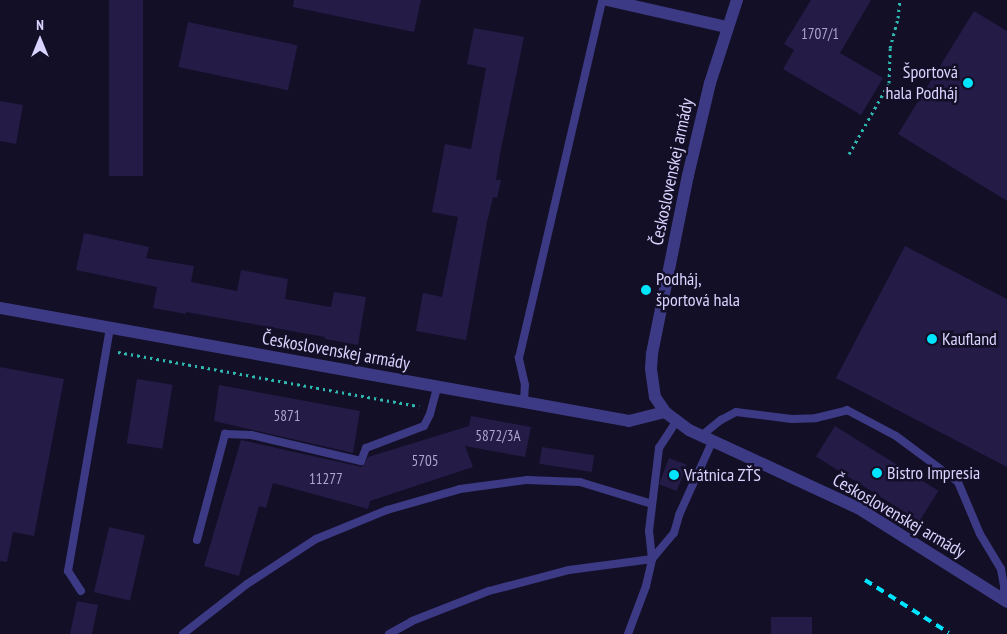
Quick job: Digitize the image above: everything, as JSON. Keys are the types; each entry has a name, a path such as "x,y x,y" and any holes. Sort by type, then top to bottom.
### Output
{"street":[{"path":"607,0 727,27"},
{"name":"Československej armády","path":"737,0 727,27 688,175 653,347 652,384 655,397 665,412 676,422 706,439 858,508 1005,601"},
{"name":"Československej armády","path":"0,308 629,421 665,412"}],"lane":[{"path":"524,402 525,385 519,358 602,0"},
{"path":"81,592 68,571 110,328"},
{"path":"197,540 225,434 251,435 361,461 366,448 424,426 430,414 437,387"},
{"path":"389,634 412,622 489,591 569,570 652,559 674,533 706,439 721,420 736,412 792,419 816,418 847,410 896,436 958,482 980,534 1001,569 1005,601"},
{"path":"628,634 646,586 652,559 648,530 658,448 676,422"},
{"path":"183,634 247,584 316,539 387,510 460,489 527,480 580,482 652,504"}],"path":[{"path":"849,154 889,83 890,48 900,0"},
{"path":"106,350 420,406"}],"building":[{"path":"109,0 143,0 143,176 109,176"},
{"path":"294,0 421,0 414,32 293,7"},
{"path":"811,0 871,0 840,53 883,78 861,115 783,69 794,50 784,44"},
{"name":"Športová hala Podháj","path":"974,11 1007,31 1007,201 898,134"},
{"path":"188,22 298,45 288,90 178,67"},
{"path":"474,28 524,37 500,154 496,180 501,180 497,198 493,197 487,222 466,340 416,331 423,293 442,297 458,217 432,212 445,144 471,149 486,68 467,64"},
{"path":"0,101 23,105 16,144 0,141"},
{"path":"84,233 149,247 146,258 194,266 191,282 237,291 241,270 288,279 285,299 331,307 334,292 366,297 358,345 325,339 325,337 186,312 186,314 153,308 157,287 76,270"},
{"name":"Kaufland","path":"905,246 1007,299 1007,467 836,378"},
{"path":"0,367 64,379 34,536 13,532 7,562 0,561"},
{"path":"137,379 173,385 162,449 127,443"},
{"path":"219,385 360,411 353,453 214,421"},
{"path":"471,416 531,427 525,457 465,446 473,467 370,501 368,509 273,483 266,508 259,506 239,576 204,566 241,440 362,467 368,457 469,426"},
{"name":"Bistro Impresia","path":"835,426 938,491 919,521 816,457"},
{"path":"542,447 594,455 592,472 539,464"},
{"name":"Vrátnica ZŤS","path":"669,458 687,465 677,491 659,484"},
{"path":"109,527 145,535 130,601 94,592"},
{"path":"77,601 98,605 92,634 70,634"},
{"path":"771,617 812,617 812,634 771,634"}],"railway":[{"path":"865,580 949,633"}],"place":[{"name":"Športová hala Podháj","path":"968,83"},
{"name":"Podháj, športová hala","path":"646,290"},
{"name":"Kaufland","path":"932,339"},
{"name":"Bistro Impresia","path":"877,473"},
{"name":"Vrátnica ZŤS","path":"674,475"}]}
